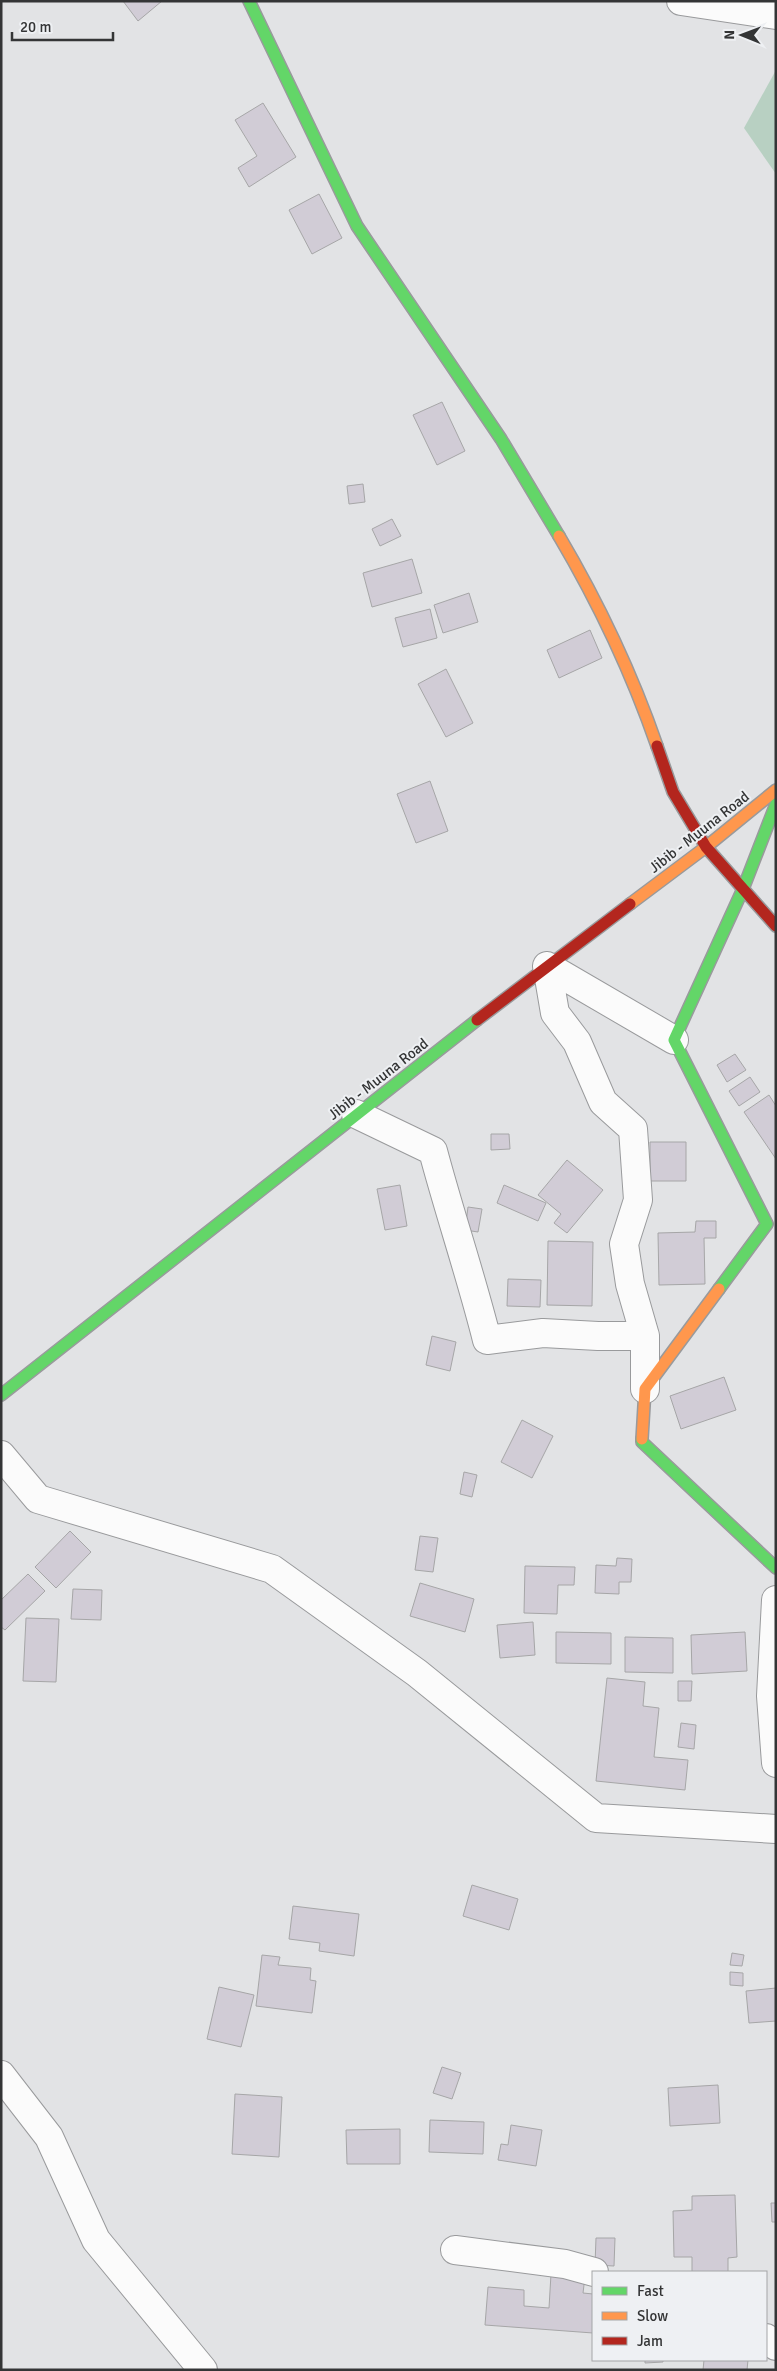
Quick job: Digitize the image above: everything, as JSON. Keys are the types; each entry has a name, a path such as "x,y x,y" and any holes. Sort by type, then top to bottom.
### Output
{"street":[{"path":"249,1 357,226 501,439 583,576 643,706 673,792 706,847 776,926"},
{"path":"681,1 776,16"},
{"name":"Jibib - Muuna Road","path":"1,1395 356,1114 706,847 776,790"},
{"path":"674,1040 743,889 776,804"},
{"path":"548,966 674,1040 766,1224 645,1389"},
{"path":"548,966 554,1012 576,1042 603,1102 633,1129 638,1200 624,1244 630,1284 645,1336 642,1442 776,1568"},
{"path":"356,1114 433,1151 451,1221 473,1285 487,1340 543,1333 645,1336"},
{"path":"1,1455 38,1499 272,1569 417,1673 596,1818 776,1829"},
{"path":"776,1600 771,1696 776,1763"},
{"path":"1,2075 50,2137 96,2240 204,2370"},
{"path":"455,2250 565,2264 592,2271"}],"green space":[{"path":"776,70 776,174 744,128"}],"building":[{"path":"123,1 162,1 138,21"},
{"path":"263,103 296,157 249,187 238,168 257,156 235,120"},
{"path":"319,194 342,238 312,254 289,210"},
{"path":"442,402 465,451 437,465 413,415"},
{"path":"363,484 365,502 349,504 347,486"},
{"path":"392,519 401,536 380,546 372,529"},
{"path":"412,559 422,593 372,607 363,573"},
{"path":"469,593 478,622 443,633 434,605"},
{"path":"430,609 437,638 403,647 395,618"},
{"path":"590,630 602,658 559,678 547,650"},
{"path":"446,669 473,723 446,737 418,684"},
{"path":"430,781 448,831 416,843 397,794"},
{"path":"735,1054 746,1070 727,1082 717,1065"},
{"path":"750,1077 760,1092 739,1106 729,1091"},
{"path":"769,1095 776,1106 776,1159 744,1112"},
{"path":"491,1134 509,1134 510,1149 491,1150"},
{"path":"650,1142 686,1142 686,1181 650,1181"},
{"path":"567,1160 603,1190 567,1233 554,1223 561,1214 538,1195"},
{"path":"400,1185 407,1226 385,1230 377,1189"},
{"path":"504,1185 546,1203 538,1221 497,1203"},
{"path":"468,1207 482,1209 478,1232 465,1230"},
{"path":"696,1221 716,1221 716,1238 704,1238 705,1284 659,1285 658,1233 695,1232"},
{"path":"548,1241 593,1242 592,1306 547,1305"},
{"path":"508,1279 541,1280 540,1307 507,1306"},
{"path":"432,1336 456,1342 450,1371 426,1365"},
{"path":"724,1377 736,1410 681,1429 670,1396"},
{"path":"522,1420 553,1436 532,1478 501,1462"},
{"path":"464,1472 477,1475 472,1497 460,1494"},
{"path":"70,1531 91,1552 56,1588 35,1567"},
{"path":"420,1536 438,1538 433,1572 415,1570"},
{"path":"617,1558 632,1559 631,1582 619,1582 619,1594 595,1593 596,1565 616,1566"},
{"path":"525,1566 575,1567 574,1585 558,1585 557,1614 524,1613"},
{"path":"28,1574 45,1591 5,1630 1,1627 1,1600"},
{"path":"420,1583 474,1599 465,1632 410,1616"},
{"path":"73,1589 102,1590 101,1620 71,1619"},
{"path":"26,1618 59,1619 56,1682 23,1681"},
{"path":"533,1622 535,1655 500,1658 497,1625"},
{"path":"556,1632 611,1633 611,1664 556,1663"},
{"path":"745,1632 747,1671 692,1674 691,1635"},
{"path":"625,1637 673,1638 673,1673 625,1672"},
{"path":"607,1678 645,1682 643,1706 659,1708 654,1757 688,1760 685,1790 596,1781"},
{"path":"678,1681 692,1681 691,1701 678,1701"},
{"path":"681,1723 696,1725 694,1749 678,1747"},
{"path":"472,1885 518,1899 509,1930 463,1916"},
{"path":"293,1906 359,1914 354,1956 319,1951 320,1943 289,1939"},
{"path":"732,1953 744,1955 742,1966 730,1965"},
{"path":"262,1955 280,1957 278,1965 311,1968 310,1980 316,1981 312,2013 256,2006"},
{"path":"730,1972 743,1973 743,1986 730,1985"},
{"path":"219,1987 254,1995 241,2047 207,2039"},
{"path":"776,1988 776,2021 749,2023 746,1991"},
{"path":"442,2067 461,2073 452,2099 433,2093"},
{"path":"718,2085 720,2123 670,2126 668,2088"},
{"path":"235,2094 282,2097 279,2157 232,2154"},
{"path":"430,2120 484,2122 483,2154 429,2152"},
{"path":"511,2125 542,2130 536,2166 498,2160 501,2144 508,2145"},
{"path":"400,2129 400,2164 347,2164 346,2130"},
{"path":"735,2195 737,2257 728,2258 728,2271 692,2271 692,2257 674,2257 673,2211 692,2210 692,2196"},
{"path":"771,2203 776,2203 776,2222 772,2222"},
{"path":"596,2238 615,2238 614,2266 595,2265"},
{"path":"551,2274 585,2277 583,2293 592,2294 592,2333 485,2325 488,2287 524,2290 524,2306 549,2308"},
{"path":"645,2361 663,2361 663,2362 645,2363"},
{"path":"704,2361 748,2361 747,2370 703,2370"}],"traffic: fast":[{"path":"249,1 357,226 501,439 559,536"},
{"path":"719,1289 767,1224 674,1040 743,889 776,804"},
{"path":"1,1395 477,1020"},
{"path":"642,1439 642,1442 776,1568"}],"traffic: slow":[{"path":"559,536 613,639 637,692 657,746"},
{"path":"630,904 706,847 776,790"},
{"path":"642,1439 645,1389 719,1289"}],"traffic: jam":[{"path":"657,746 673,792 706,847 776,926"},
{"path":"477,1020 630,904"}]}
